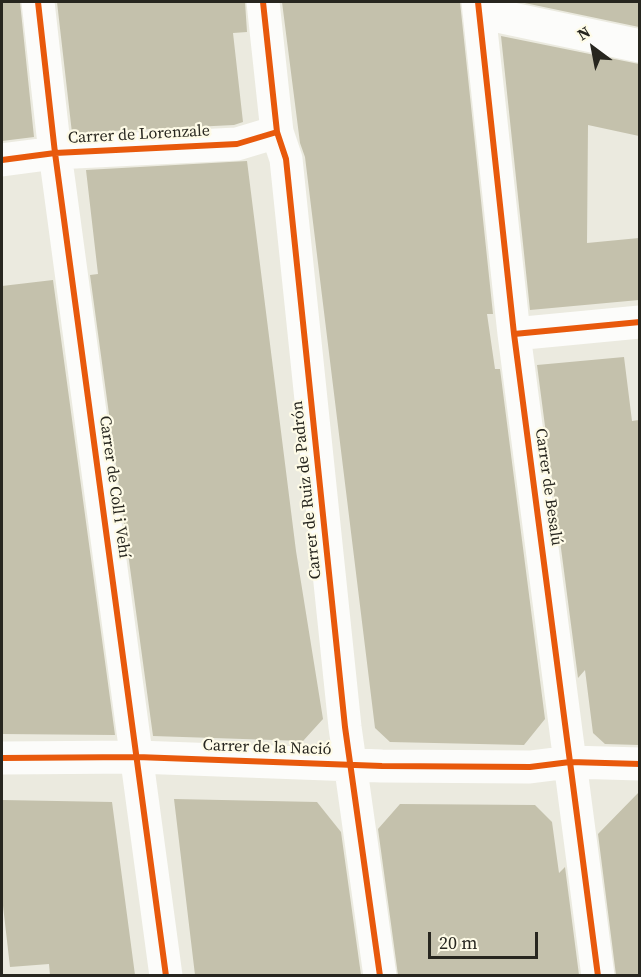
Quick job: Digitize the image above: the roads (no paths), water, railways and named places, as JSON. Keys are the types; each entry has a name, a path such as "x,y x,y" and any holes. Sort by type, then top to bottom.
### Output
{"street":[{"name":"Carrer de Coll i Vehí","path":"38,2 55,153 166,975"},
{"name":"Carrer de Ruiz de Padrón","path":"263,2 277,132 286,159 349,764 380,975"},
{"path":"479,7 639,46"},
{"name":"Carrer de Besalú","path":"479,7 514,334 598,975"},
{"name":"Carrer de Lorenzale","path":"2,160 55,153 237,144 277,132"},
{"path":"514,334 639,322"},
{"name":"Carrer de la Nació","path":"2,758 137,757 530,767 570,762 639,764"}]}
